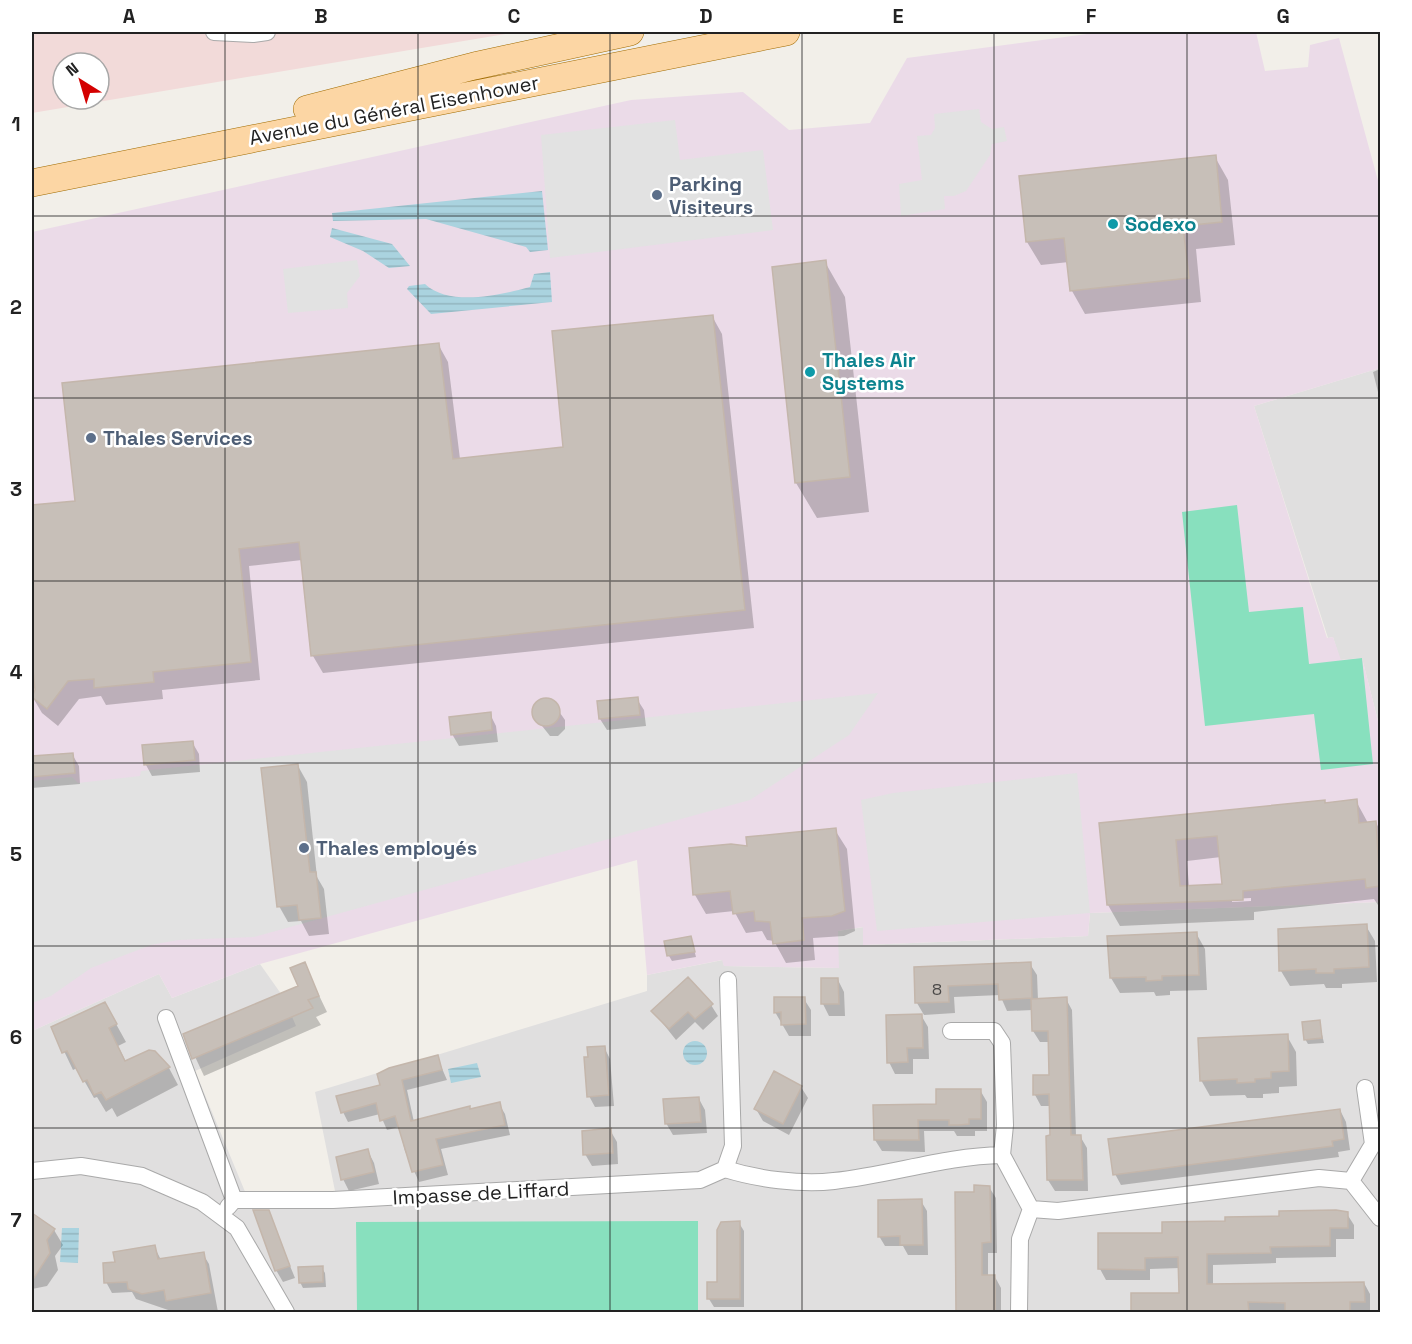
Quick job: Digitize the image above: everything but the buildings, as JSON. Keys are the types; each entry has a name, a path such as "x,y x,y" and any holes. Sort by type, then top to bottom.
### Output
{"main road":[{"name":"Avenue du Général Eisenhower","path":"32,166 286,114 474,66 630,32"},
{"path":"684,52 714,32"},
{"name":"Avenue du Général Eisenhower","path":"32,183 684,52 759,33 786,32"}],"street":[{"path":"214,32 267,32"},
{"path":"728,980 733,1146 725,1169 754,1178 831,1182 961,1157 1002,1155"},
{"path":"166,1018 234,1200 221,1214"},
{"path":"951,1031 994,1031 1002,1043 1005,1125 1002,1155 1031,1209 1020,1239 1020,1312"},
{"path":"1351,1181 1373,1144 1365,1088"},
{"path":"32,1171 81,1166 142,1176 202,1202 237,1228 286,1312"},
{"name":"Impasse de Liffard","path":"234,1200 333,1200 586,1188 700,1180 725,1169"},
{"path":"1031,1209 1058,1211 1319,1178 1351,1181 1380,1218"}],"shaded area":[{"path":"32,32 517,32 111,100 111,51 51,51 51,110 32,113"},
{"path":"1102,32 1256,32 1265,71 1308,67 1310,45 1339,38 1380,188 1380,368 1254,406 1327,638 1333,637 1341,660 1362,658 1380,729 1380,902 1090,913 1088,936 863,945 863,927 838,931 839,968 724,966 722,960 647,975 637,860 260,964 172,998 159,974 32,1031 32,232 631,100 743,92 789,130 870,123 907,58"},
{"path":"979,109 981,122 992,129 1004,127 1007,141 992,144 990,155 966,191 954,196 944,196 945,209 901,216 899,184 922,180 917,136 931,135 935,128 934,114"},
{"name":"Parking Visiteurs","path":"675,120 680,160 763,150 773,230 550,258 541,135"},
{"path":"357,260 360,276 347,293 348,308 288,313 283,269"},
{"path":"1380,368 1380,729 1362,658 1340,660 1333,637 1328,638 1254,406"},
{"name":"Thales employés","path":"878,693 849,735 750,800 254,937 178,940 151,945 91,968 51,996 32,1003 32,781 72,777 78,783 140,776 141,771"},
{"path":"1077,773 1090,913 877,931 861,800 893,793"},
{"path":"1380,902 1380,1312 32,1312 32,1031 159,974 172,998 260,964 284,998 296,1026 195,1071 246,1194 335,1191 315,1092 647,991 647,975 723,960 724,966 838,968 838,931 864,927 863,945 1088,936 1090,913"}],"green space":[{"path":"1237,505 1249,612 1303,607 1309,664 1362,658 1373,764 1321,770 1314,714 1205,726 1182,512"},
{"path":"698,1221 698,1312 357,1312 356,1222"}],"water":[{"path":"542,191 548,250 530,252 526,247 426,219 333,221 332,213"},
{"path":"332,228 392,244 410,266 389,268 363,251 330,237"},
{"path":"550,272 552,302 431,314 407,289 409,286 425,284 447,295 490,296 530,287 534,274"},
{"path":"695,1041 703,1045 707,1053 703,1061 695,1065 687,1061 683,1053 687,1045"},
{"path":"477,1063 481,1077 451,1083 448,1069"},
{"path":"62,1228 79,1228 78,1263 60,1262"}],"place":[{"name":"Parking Visiteurs","path":"657,195"},
{"name":"Sodexo","path":"1113,224"},
{"name":"Thales Air Systems","path":"810,372"},
{"name":"Thales Services","path":"91,438"},
{"name":"Thales employés","path":"304,848"}]}
